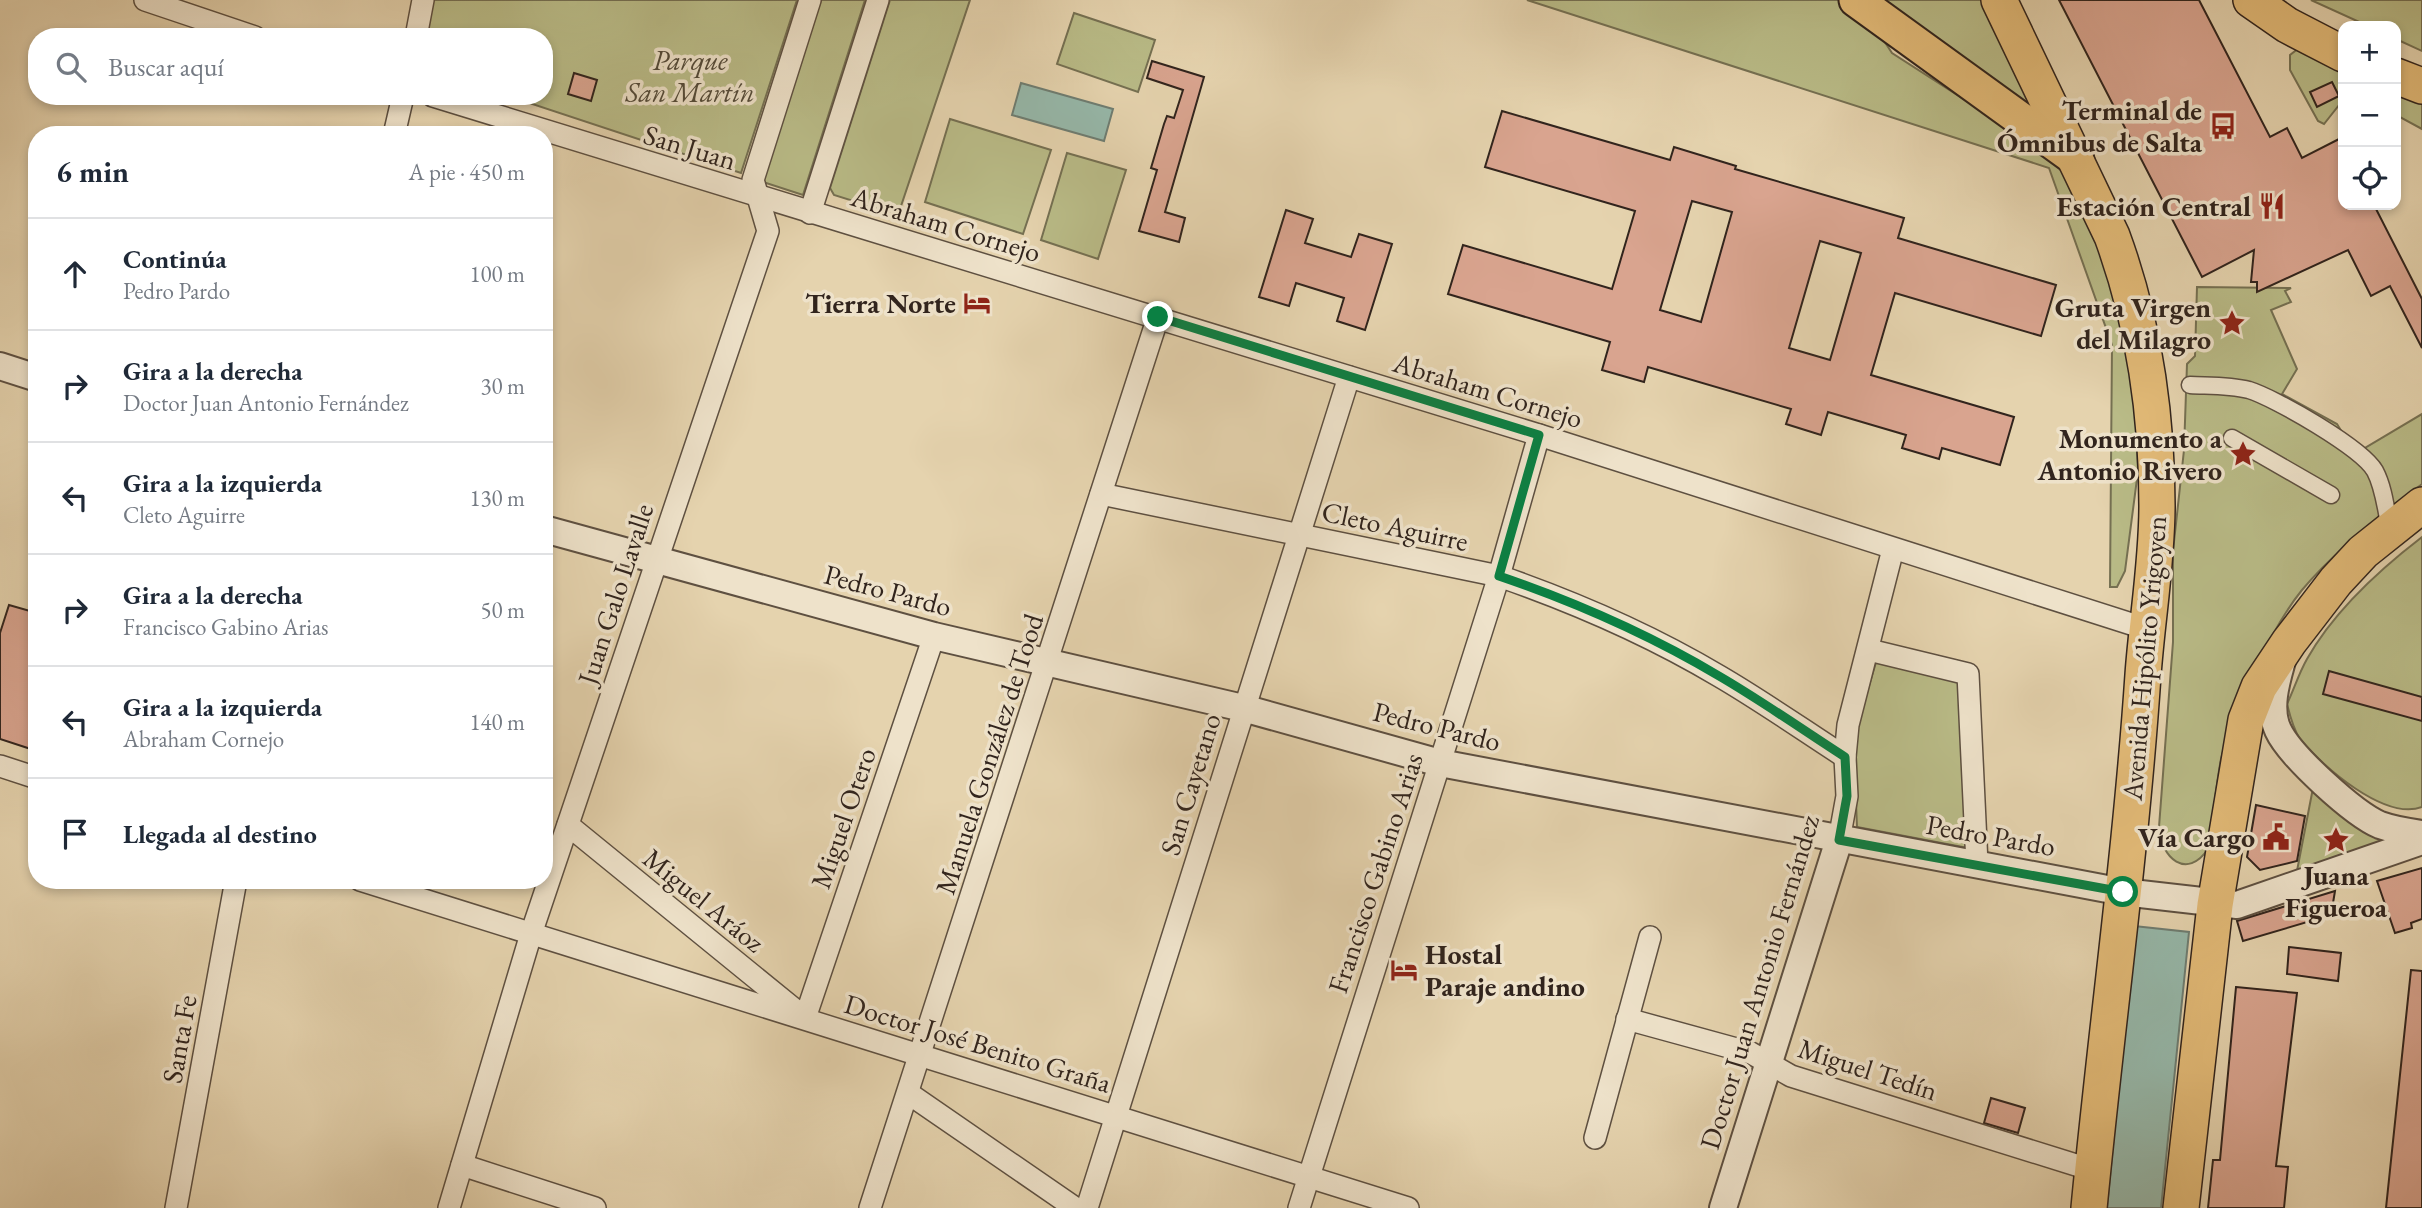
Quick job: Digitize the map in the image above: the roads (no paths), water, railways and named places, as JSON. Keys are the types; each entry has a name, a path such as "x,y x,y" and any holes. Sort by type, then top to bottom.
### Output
{"highway":[{"name":"Avenida Hipólito Yrigoyen","path":"1999,0 2077,160 2126,275 2148,370 2157,507 2139,738 2089,1208"},
{"path":"2258,2 2338,51"},
{"path":"2401,78 2422,86"},
{"path":"2181,1208 2215,905 2246,720 2259,687 2288,642 2336,581 2389,529 2422,505"}],"main road":[{"path":"1856,0 2077,160"}],"street":[{"path":"145,0 228,28"},
{"path":"418,28 424,0"},
{"name":"Juan Galo Lavalle","path":"553,869 655,559 768,230 753,180 810,0"},
{"path":"810,213 878,0"},
{"path":"396,126 401,105"},
{"name":"San Juan","path":"462,105 530,126"},
{"name":"San Juan","path":"553,133 810,213"},
{"name":"Abraham Cornejo","path":"810,213 1539,435 2147,629"},
{"name":"Manuela González de Tood","path":"870,1208 1158,317"},
{"path":"0,366 28,375"},
{"name":"San Cayetano","path":"1087,1208 1349,377"},
{"path":"2190,385 2252,391 2352,448 2376,473 2389,529"},
{"name":"Francisco Gabino Arias","path":"1299,1208 1499,576 1539,435"},
{"path":"2232,438 2331,495"},
{"name":"Cleto Aguirre","path":"1101,494 1499,576 1550,594 1662,646 1718,676 1845,757"},
{"name":"Pedro Pardo","path":"553,532 934,636 1243,708 1440,763 2123,892 2215,905 2237,905 2422,841"},
{"name":"Doctor Juan Antonio Fernández","path":"1723,1208 1839,840 1847,796 1845,757 1848,725 1894,549"},
{"name":"Miguel Otero","path":"805,1018 934,636"},
{"path":"2288,642 2274,698 2278,730 2317,776 2357,812 2398,831 2422,834"},
{"path":"1869,650 1968,674 1977,864"},
{"path":"0,766 28,775"},
{"name":"Miguel Aráoz","path":"568,825 805,1018"},
{"name":"Santa Fe","path":"176,1208 234,889"},
{"name":"Doctor José Benito Graña","path":"388,889 1408,1208"},
{"name":"Juan Galo Lavalle","path":"449,1208 546,889"},
{"path":"1595,1138 1650,937"},
{"name":"Miguel Tedín","path":"1627,1018 1751,1053 1791,1076 2092,1170"},
{"path":"908,1093 1075,1208"},
{"path":"462,1165 595,1208"}],"place":[{"name":"Terminal de Ómnibus de Salta","path":"2223,126"},
{"name":"Estación Central","path":"2272,206"},
{"name":"Tierra Norte","path":"977,303"},
{"name":"Gruta Virgen del Milagro","path":"2232,323"},
{"name":"Monumento a Antonio Rivero","path":"2243,454"},
{"name":"Vía Cargo","path":"2276,837"},
{"name":"Juana Figueroa","path":"2336,840"},
{"name":"Hostal Paraje andino","path":"1404,970"}],"park label":[{"name":"Parque San Martín","path":"690,76"}]}
